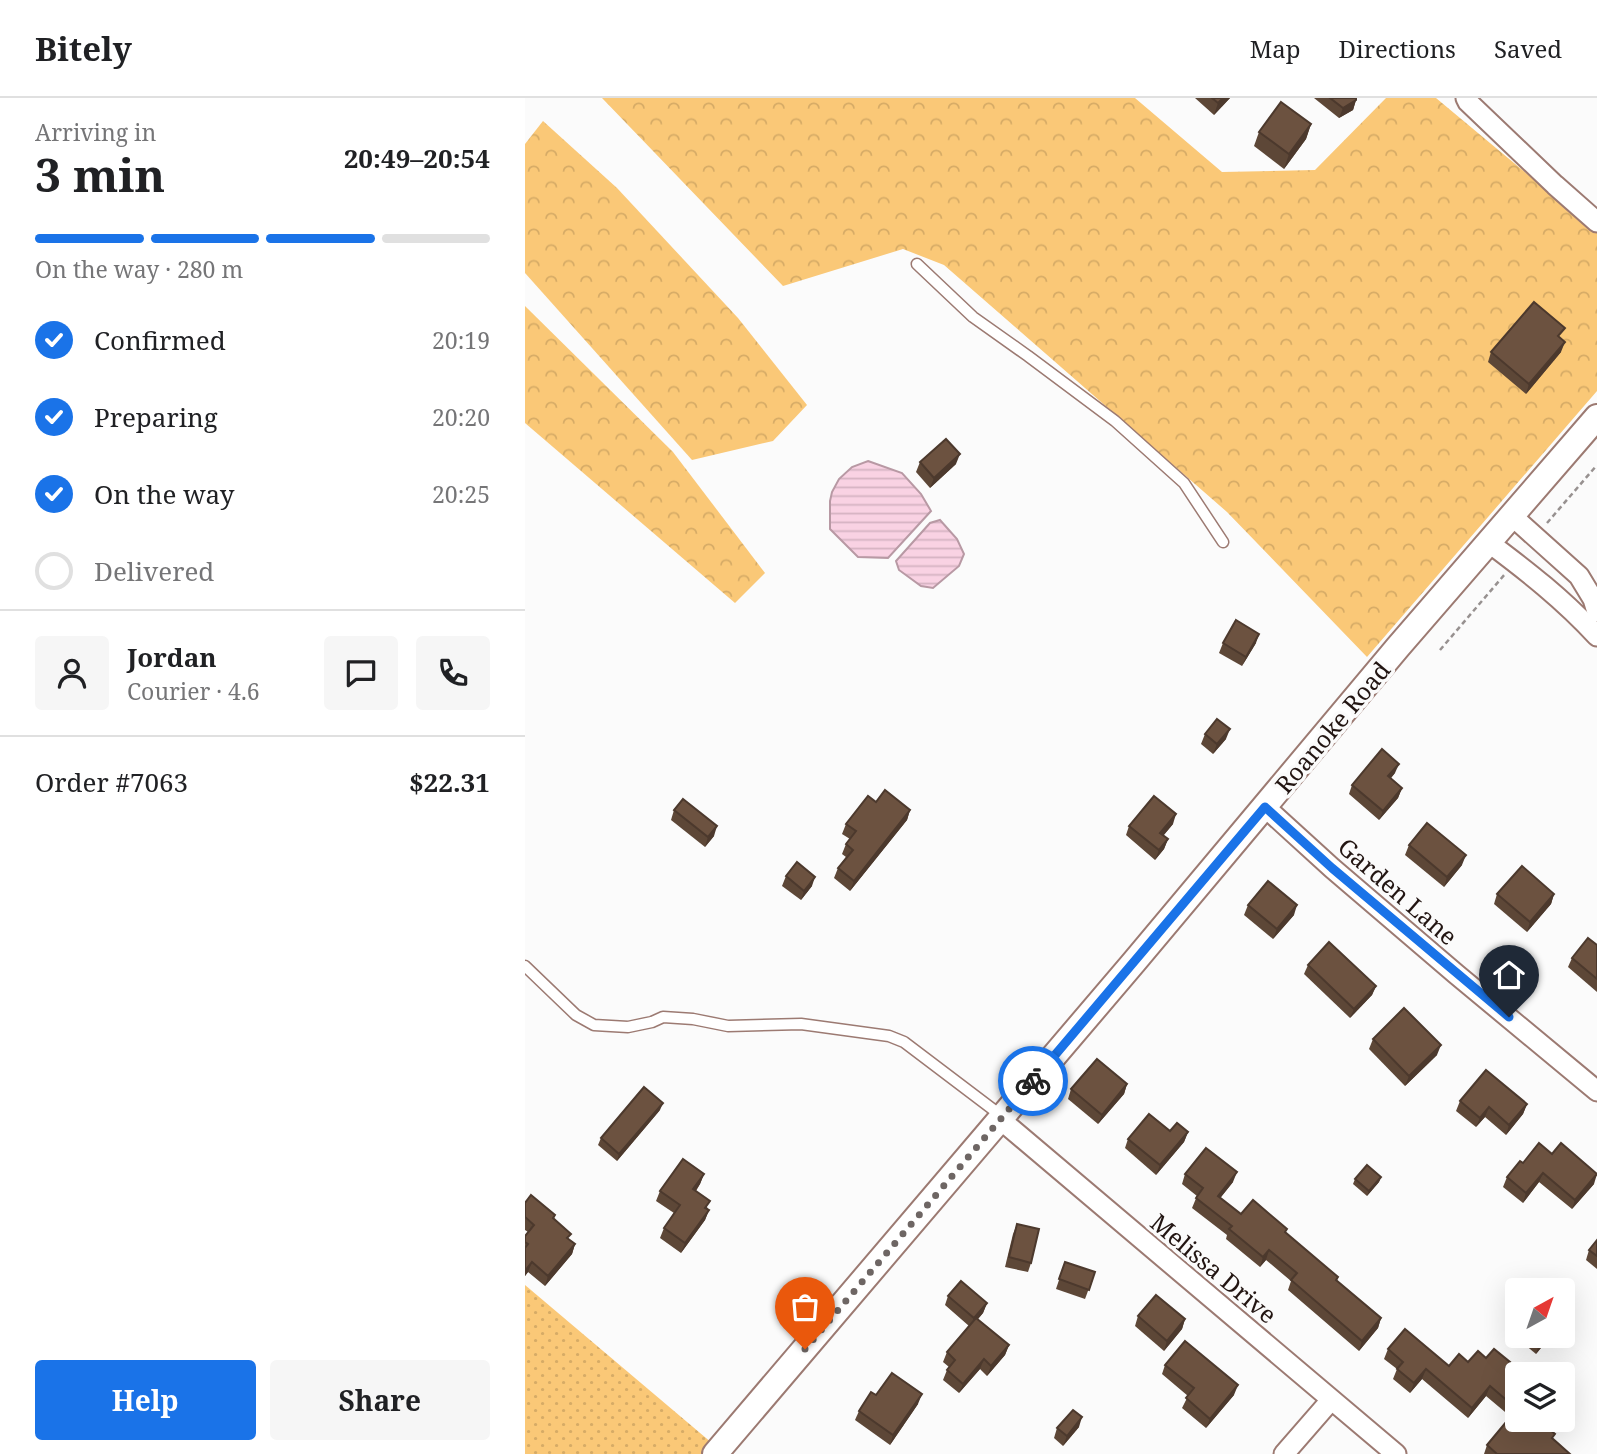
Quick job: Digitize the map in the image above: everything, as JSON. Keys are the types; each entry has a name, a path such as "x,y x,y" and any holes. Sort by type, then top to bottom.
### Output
{"street":[{"path":"1466,99 1597,222"},
{"name":"Roanoke Road","path":"715,1454 1398,647 1597,417"},
{"path":"1511,515 1579,576 1593,599 1597,612"},
{"path":"1488,542 1576,612 1597,636"},
{"name":"Garden Lane","path":"1265,807 1332,868 1597,1091"},
{"name":"Melissa Drive","path":"1002,1118 1395,1454"},
{"path":"1284,1454 1331,1400"}],"lane":[{"path":"917,264 972,317 1115,421 1184,483 1223,542"},
{"path":"525,965 576,1015 594,1025 628,1027 663,1017 693,1018 728,1026 801,1024 889,1036 904,1042 1002,1118"}],"path":[{"path":"1543,527 1597,465"},
{"path":"1440,650 1506,572"}],"green space":[{"path":"602,98 1135,98 1222,172 1315,170 1386,98 1436,98 1597,232 1597,391 1367,657 1227,512 944,265 903,249 783,286"},
{"path":"543,121 617,188 738,318 807,405 773,441 692,460 525,273 525,144"},
{"path":"525,306 673,452 765,573 735,603 525,423"},
{"path":"525,1285 719,1449 715,1454 525,1454"}],"shaded area":[{"path":"868,461 902,473 921,494 931,511 888,558 858,557 830,529 830,501 839,479 852,467"},
{"path":"940,520 957,539 964,554 959,566 933,588 921,586 899,570 896,561 930,523"}],"building":[{"path":"1330,98 1356,98 1356,100 1343,108"},
{"path":"1281,102 1311,124 1289,154 1259,132"},
{"path":"1534,302 1565,328 1558,336 1565,342 1529,384 1491,352"},
{"path":"946,439 960,454 934,478 920,462"},
{"path":"1236,620 1259,634 1246,657 1223,643"},
{"path":"1217,719 1230,729 1217,744 1205,734"},
{"path":"1382,749 1399,764 1388,776 1402,788 1383,811 1352,785"},
{"path":"885,790 910,810 854,881 838,868 853,850 846,844 856,831 846,824 868,796 876,802"},
{"path":"1154,796 1176,814 1160,833 1168,839 1159,850 1129,826"},
{"path":"683,799 717,826 708,837 674,810"},
{"path":"1427,823 1466,855 1447,877 1409,845"},
{"path":"797,862 815,877 804,891 786,876"},
{"path":"1522,866 1554,894 1530,922 1497,894"},
{"path":"1268,881 1297,905 1277,929 1248,905"},
{"path":"1588,938 1597,945 1597,979 1572,958"},
{"path":"1329,942 1376,986 1354,1009 1308,965"},
{"path":"1404,1008 1441,1045 1409,1076 1373,1039"},
{"path":"1097,1059 1127,1084 1102,1115 1071,1089"},
{"path":"1486,1070 1527,1104 1509,1125 1489,1107 1480,1118 1460,1101"},
{"path":"644,1087 663,1103 619,1154 601,1138"},
{"path":"1149,1114 1170,1131 1177,1123 1188,1132 1160,1165 1128,1139"},
{"path":"1539,1143 1552,1154 1561,1143 1597,1174 1575,1200 1543,1173 1526,1193 1507,1177"},
{"path":"1206,1148 1237,1172 1218,1196 1241,1214 1253,1200 1287,1229 1285,1232 1338,1277 1336,1280 1381,1318 1362,1341 1291,1280 1297,1273 1269,1250 1263,1257 1229,1229 1232,1226 1196,1198 1203,1188 1185,1174"},
{"path":"683,1159 704,1174 693,1189 710,1201 705,1208 709,1210 685,1243 664,1228 680,1205 660,1191"},
{"path":"1367,1165 1381,1177 1369,1191 1355,1179"},
{"path":"531,1195 555,1215 553,1218 571,1234 567,1238 575,1244 548,1276 532,1262 525,1271 525,1248 528,1244 525,1242 525,1236 534,1225 525,1217 525,1203"},
{"path":"1017,1224 1039,1229 1031,1263 1009,1257"},
{"path":"1597,1240 1597,1256 1589,1250"},
{"path":"1065,1262 1095,1272 1089,1290 1059,1279"},
{"path":"961,1281 987,1303 974,1318 948,1296"},
{"path":"1156,1295 1185,1319 1167,1341 1138,1316"},
{"path":"976,1318 1009,1345 991,1366 984,1359 963,1384 947,1370 955,1360 947,1352"},
{"path":"1405,1329 1449,1366 1459,1354 1468,1362 1478,1351 1486,1358 1494,1349 1510,1362 1505,1362 1505,1399 1490,1386 1472,1408 1426,1369 1414,1383 1397,1369 1403,1362 1388,1349"},
{"path":"1185,1341 1238,1385 1210,1419 1186,1398 1194,1388 1165,1365"},
{"path":"892,1373 922,1394 893,1435 859,1411 871,1392 876,1395"},
{"path":"1073,1410 1082,1417 1067,1436 1057,1428"},
{"path":"1505,1423 1505,1432 1553,1432 1555,1434 1552,1438 1570,1454 1497,1454 1487,1445"}],"way so far":[{"path":"805,1349 1033,1081"}],"route":[{"path":"1033,1081 1265,807 1332,868 1509,1017"}]}
